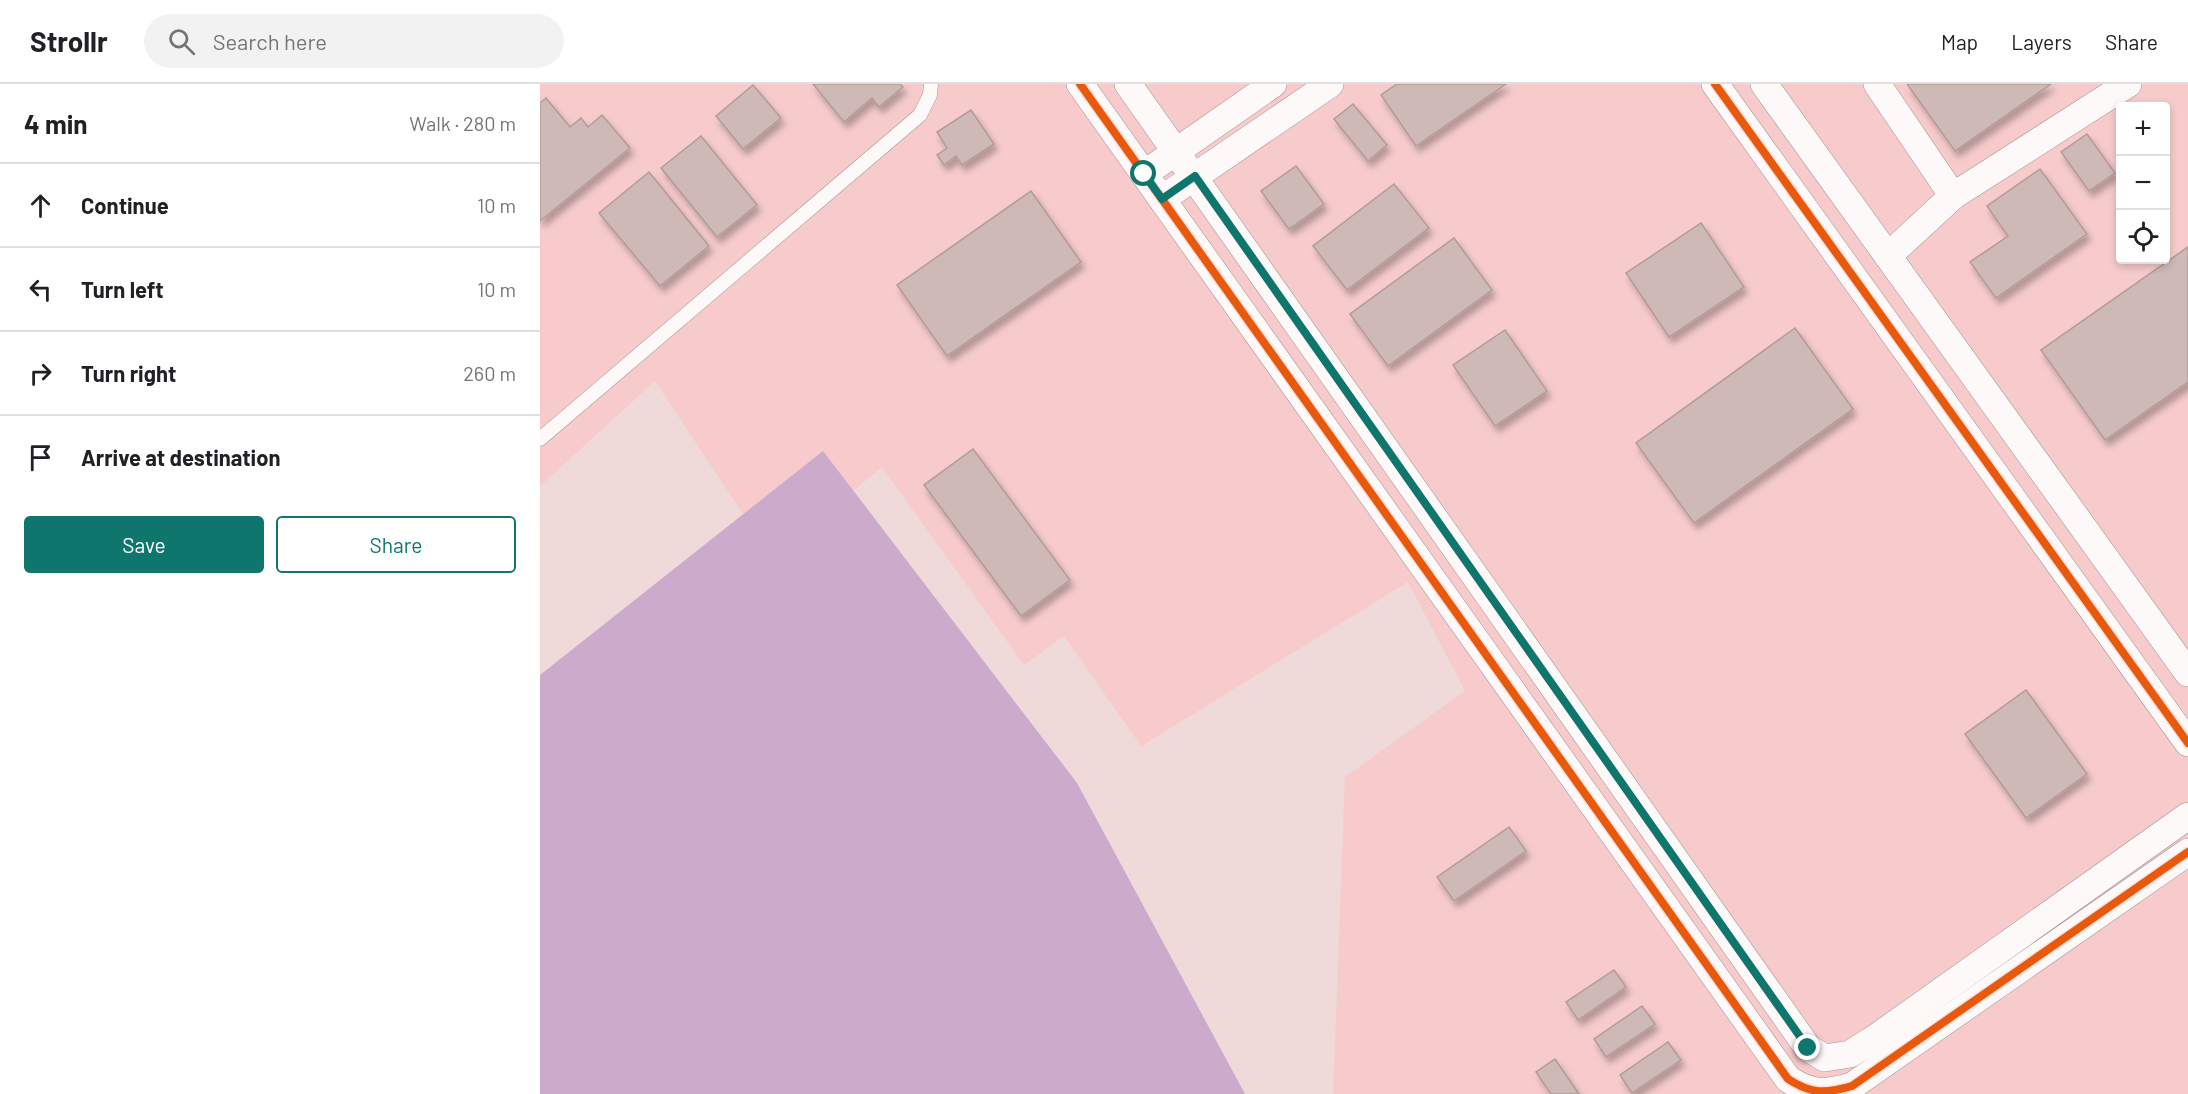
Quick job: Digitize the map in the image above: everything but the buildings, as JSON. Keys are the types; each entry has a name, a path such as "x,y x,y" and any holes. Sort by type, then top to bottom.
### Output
{"street":[{"path":"1080,84 1788,1079 1800,1089 1816,1094 1831,1094 1852,1086 2188,852"},
{"path":"1128,84 1808,1048 1825,1058 1850,1053 1874,1039 2188,816"},
{"path":"1144,174 1273,84"},
{"path":"1162,199 1330,84"},
{"path":"1715,84 2188,743"},
{"path":"1764,84 2188,673"},
{"path":"1877,84 1953,196"},
{"path":"1888,256 1953,196 2128,84"},
{"path":"1816,1094 1825,1058"}],"lane":[{"path":"540,439 920,115 930,95 931,84"}],"shaded area":[{"path":"540,84 2188,84 2188,1094 1333,1094 1345,777 1465,691 1408,582 1141,746 1064,636 1024,665 882,467 772,558 655,381 540,486"},
{"path":"823,451 1077,783 1245,1094 540,1094 540,675"}],"cycle path":[{"path":"1080,84 1788,1079 1804,1088 1818,1091 1852,1086 2188,852"},
{"path":"1715,84 2188,743"}],"route":[{"path":"1144,174 1162,199 1195,176 1808,1048"}]}
